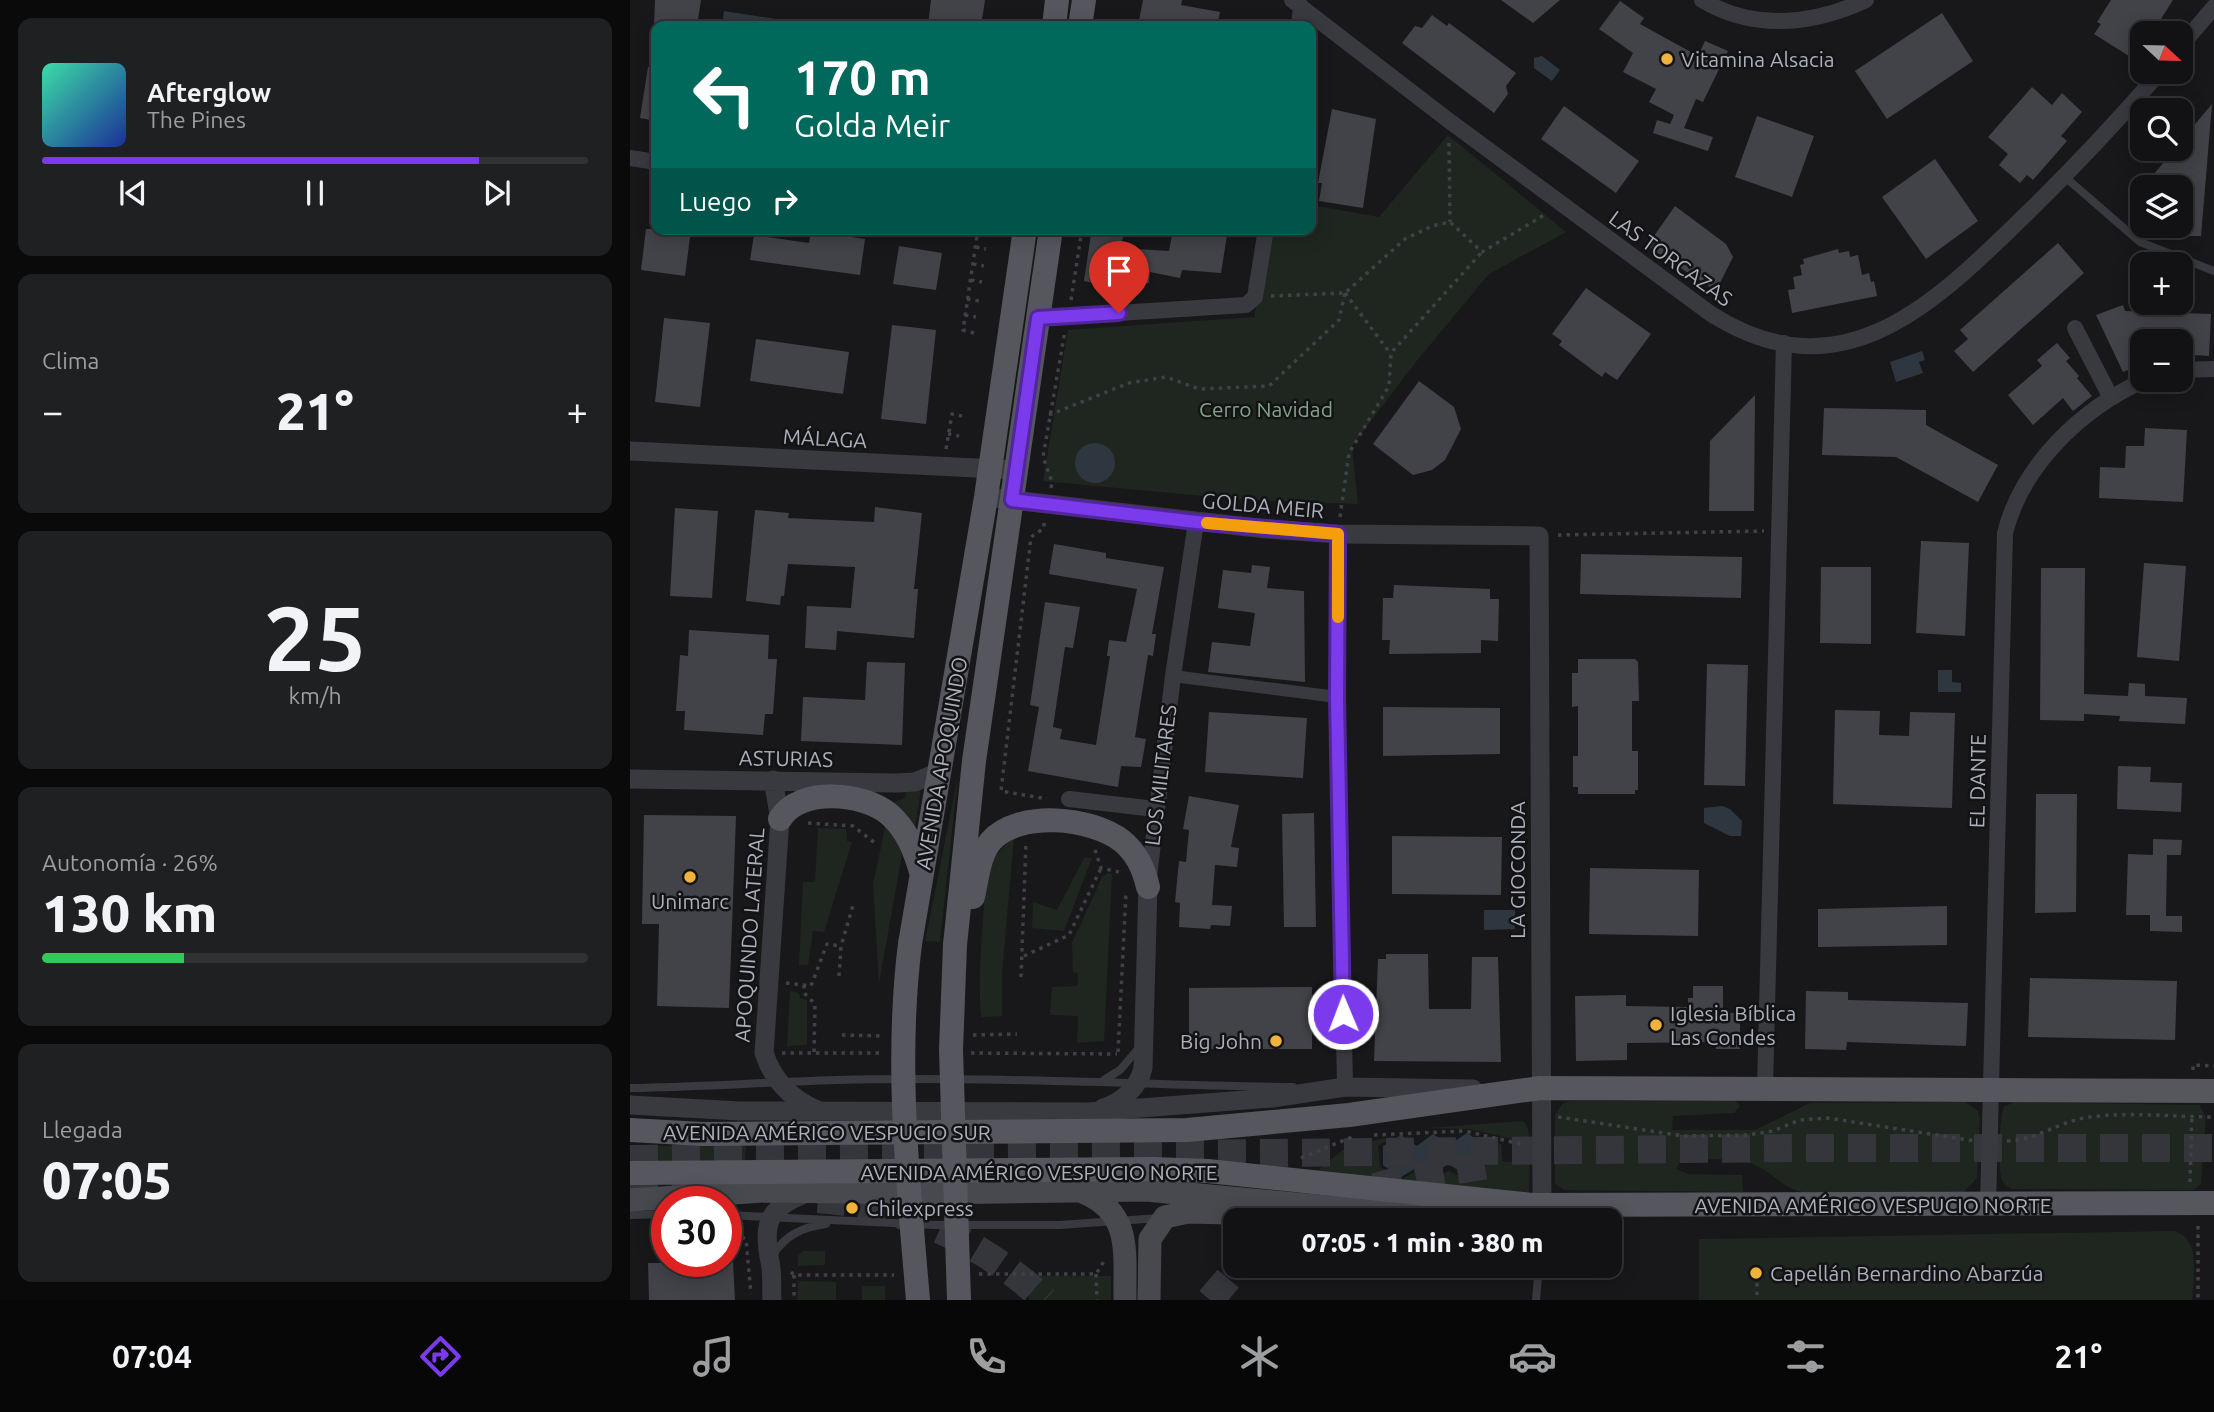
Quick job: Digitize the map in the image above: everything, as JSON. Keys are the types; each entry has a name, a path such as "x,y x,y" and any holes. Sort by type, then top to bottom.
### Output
{"main road":[{"path":"1055,21 1058,0"},
{"path":"1081,21 1084,0"},
{"name":"AVENIDA APOQUINDO","path":"918,1300 902,1079 903,1015 910,944 986,497 1024,235"},
{"name":"AVENIDA APOQUINDO","path":"959,1300 951,1038 956,938 974,761 1050,235"},
{"path":"780,819 790,807 806,800 847,799 869,803 886,811 900,824 913,847 922,876"},
{"path":"956,938 968,914 983,855 989,843 1013,825 1044,820 1098,829 1120,839 1142,865 1137,887"},
{"name":"AVENIDA AMÉRICO VESPUCIO NORTE","path":"1025,1132 1223,1127 1349,1115 1540,1088 2203,1090"},
{"name":"AVENIDA AMÉRICO VESPUCIO SUR","path":"630,1130 703,1135 1025,1132"},
{"name":"AVENIDA AMÉRICO VESPUCIO NORTE","path":"838,1181 1208,1171 1538,1208 1988,1206 2201,1211"},
{"name":"AVENIDA AMÉRICO VESPUCIO SUR","path":"630,1173 838,1181"},
{"path":"630,1200 694,1194 812,1191 838,1181"},
{"name":"AVENIDA AMÉRICO VESPUCIO NORTE","path":"838,1181 1082,1192 1186,1192 1338,1208"},
{"path":"1082,1192 1109,1207 1118,1220 1123,1237 1125,1300"},
{"name":"AVENIDA AMÉRICO VESPUCIO NORTE","path":"1165,1217 1188,1212 1223,1213"},
{"path":"1149,1300 1150,1239 1165,1217"}],"street":[{"path":"1702,0 1737,17 1780,21 1821,17 1866,0"},
{"path":"1297,3 1298,21"},
{"name":"LAS TORCAZAS","path":"1297,3 1448,120 1726,324 1784,343 1833,344 1858,339 1896,325 1968,271 2096,146 2150,84"},
{"path":"2193,32 2214,7"},
{"path":"630,158 651,161"},
{"path":"1038,318 1246,305 1255,297 1265,235"},
{"path":"2075,328 2111,398"},
{"path":"1765,1087 1784,343"},
{"path":"2193,370 2214,369"},
{"name":"EL DANTE","path":"1988,1206 2006,533 2014,504 2030,475 2071,430 2111,398 2130,388"},
{"name":"MÁLAGA","path":"630,451 1017,470"},
{"name":"GOLDA MEIR","path":"986,497 1196,522 1338,534 1539,536"},
{"name":"LOS MILITARES","path":"1137,1083 1143,1068 1145,1030 1137,887 1155,809 1196,522"},
{"path":"1338,534 1337,697 1345,1087"},
{"name":"LA GIOCONDA","path":"1538,1208 1541,1116 1539,536"},
{"path":"1172,676 1337,697"},
{"name":"ASTURIAS","path":"630,779 895,783 915,782 939,772"},
{"name":"APOQUINDO LATERAL","path":"773,780 780,819 764,1053 781,1084 802,1104 818,1111"},
{"path":"1069,799 1155,809"},
{"path":"1088,1112 1122,1098 1137,1083"},
{"name":"AVENIDA AMÉRICO VESPUCIO NORTE","path":"839,1112 1088,1112 1272,1098 1345,1087 1540,1088"},
{"name":"AVENIDA AMÉRICO VESPUCIO SUR","path":"630,1105 680,1109 839,1112"},
{"path":"772,1300 770,1261 765,1242 771,1216 783,1204 812,1191"}],"lane":[{"path":"2065,177 2140,242 2214,271"},
{"name":"LOS MILITARES","path":"1102,1081 1133,1058 1145,1030"},
{"name":"AVENIDA AMÉRICO VESPUCIO NORTE","path":"781,1084 837,1080 1102,1081 1345,1087"},
{"path":"630,1088 781,1084"},
{"path":"630,1215 651,1214"},
{"path":"742,1215 837,1222"},
{"name":"AVENIDA AMÉRICO VESPUCIO NORTE","path":"837,1222 1059,1225 1165,1217"},
{"path":"770,1261 782,1243 800,1230 837,1222"},
{"path":"1536,1300 1538,1278"}],"path":[{"path":"1448,120 1450,222 1482,252"},
{"path":"1338,534 1349,453 1389,386 1391,353 1482,252 1562,204"},
{"path":"1049,415 1129,383 1166,377 1199,389 1269,386 1339,320 1345,293 1405,239 1432,226 1450,222"},
{"path":"1021,976 1024,956 1027,837 1042,834 1048,797 1001,791 1031,537 1044,528 1052,482 1043,457 1081,235"},
{"path":"974,333 963,330 977,236"},
{"path":"976,247 986,249"},
{"path":"973,264 984,266"},
{"path":"971,280 982,282"},
{"path":"1255,297 1345,293"},
{"path":"1345,293 1391,353"},
{"path":"967,299 979,300"},
{"path":"965,315 976,317"},
{"path":"957,451 946,450 948,434 951,414 962,415"},
{"path":"948,434 959,436"},
{"path":"1539,536 1779,531"},
{"path":"1024,956 1069,936 1101,868 1095,850 1082,846"},
{"path":"1101,868 1127,874"},
{"path":"1117,1054 1137,887"},
{"path":"839,976 841,946 854,902"},
{"path":"786,983 811,986 827,944 841,946"},
{"path":"804,985 804,993 815,1004 814,1053"},
{"path":"962,1035 1017,1034"},
{"path":"842,1035 891,1036"},
{"path":"2198,1300 2201,1211 2192,1117 2203,1090 2193,1065 2214,1066"},
{"path":"1541,1116 1591,1120 1684,1136 1748,1135 1773,1131 1800,1120 1828,1118 1961,1140 1990,1141 2029,1138 2071,1121 2093,1116 2214,1117"},
{"path":"742,1237 746,1239 751,1300"},
{"path":"1096,1274 1097,1300"},
{"path":"794,1275 794,1300"},
{"path":"1757,1283 1757,1300"}],"green space":[{"name":"Cerro Navidad","path":"1448,135 1566,232 1489,274 1415,363 1352,446 1358,504 1234,499 1043,481 1068,330 1254,317 1270,235 1316,235 1316,206 1379,217"},
{"path":"958,776 940,942 925,941"},
{"path":"921,789 915,828 892,803 905,798 906,790"},
{"path":"886,823 899,842 902,855 879,983 873,884"},
{"path":"818,828 846,829 847,841 852,842 824,932 813,931 808,965 799,965 803,882 815,882"},
{"path":"1014,838 1002,973 1002,1016 982,1017 980,969 988,871 995,857"},
{"path":"1084,858 1092,858 1064,931 1032,928 1033,902 1057,910"},
{"path":"1108,873 1112,874 1104,1041 1077,1043 1078,1016 1050,1015 1052,987 1078,986 1078,973 1073,972 1072,943 1102,877"},
{"path":"790,991 799,993 800,998 807,1000 807,1045 787,1046"},
{"path":"1735,1100 1740,1106 1734,1113 1673,1116 1672,1130 1755,1130 1810,1103 1965,1102 1978,1111 1980,1118 1977,1178 1963,1193 1803,1192 1788,1187 1750,1163 1683,1157 1676,1169 1688,1174 1742,1175 1743,1192 1565,1190 1555,1184 1555,1115 1562,1104 1570,1101"},
{"path":"2014,1102 2199,1105 2206,1117 2201,1184 2194,1190 2012,1189 2002,1179 2000,1142 2004,1107"},
{"path":"1523,1121 1528,1128 1530,1143 1469,1129 1428,1128"},
{"path":"1392,1137 1378,1146 1380,1167 1401,1180 1318,1170 1343,1150 1351,1148 1353,1162 1366,1162 1366,1142"},
{"path":"1476,1137 1501,1144 1503,1162 1514,1162 1514,1147 1530,1152 1529,1191 1526,1195 1401,1180 1417,1170 1432,1179 1449,1171 1466,1179 1486,1166 1485,1144"},
{"path":"746,1143 745,1166 630,1170 630,1147"},
{"path":"2174,1231 2189,1242 2192,1250 2192,1300 1699,1300 1699,1239"},
{"path":"803,1251 825,1251 825,1265 798,1266 798,1256"},
{"path":"1028,1276 1111,1276 1111,1300 1029,1300"},
{"path":"798,1281 836,1282 836,1300 797,1300"},
{"path":"862,1286 885,1286 885,1300 862,1300"}],"shaded area":[{"path":"724,11 776,19 776,21 723,21"},
{"path":"1542,56 1560,70 1552,81 1534,68 1534,58"},
{"path":"1922,351 1925,360 1919,362 1923,373 1896,382 1890,362"},
{"path":"1095,443 1109,449 1115,463 1109,477 1095,483 1081,477 1075,463 1081,449"},
{"path":"1938,670 1952,670 1952,682 1961,683 1961,692 1938,692"},
{"path":"1722,806 1730,809 1742,821 1741,836 1730,836 1704,823 1704,808"},
{"path":"1484,910 1515,910 1515,929 1484,930"},
{"path":"1467,1133 1484,1144 1484,1163 1466,1175 1448,1164 1433,1175 1418,1167 1401,1177 1383,1165 1383,1146 1401,1135 1417,1146 1433,1134 1449,1145"}],"building":[{"path":"655,0 701,0 698,21 654,21"},
{"path":"931,0 985,0 982,21 929,21"},
{"path":"1143,0 1182,0 1181,5 1220,12 1218,21 1139,21"},
{"path":"1501,0 1560,0 1533,23"},
{"path":"2111,0 2173,0 2160,21 2130,21 2130,57 2094,34 2101,24 2097,22"},
{"path":"1620,1 1644,18 1640,24 1698,56 1705,41 1728,51 1703,102 1696,99 1684,128 1713,137 1708,151 1653,133 1657,120 1670,124 1674,115 1649,102 1656,89 1623,72 1633,53 1599,29"},
{"path":"1942,13 1973,61 1887,119 1855,71"},
{"path":"1432,15 1447,26 1449,23 1516,73 1506,86 1508,94 1494,113 1402,43 1415,26 1422,28"},
{"path":"648,67 651,67 651,120 640,118"},
{"path":"2032,87 2052,105 2062,93 2082,112 2061,136 2067,141 2033,180 2027,175 2020,183 1999,165 2008,154 1988,137"},
{"path":"2212,104 2201,236 2193,236 2193,175 2153,175 2165,161 2193,161 2193,127"},
{"path":"1564,106 1639,161 1616,193 1541,139"},
{"path":"1332,109 1376,119 1363,208 1319,201 1322,183 1318,183"},
{"path":"1757,116 1814,136 1792,197 1735,177"},
{"path":"1935,159 1978,221 1926,259 1882,197"},
{"path":"1675,206 1726,244 1733,257 1716,291 1647,246"},
{"path":"646,229 651,229 651,235 690,235 685,276 641,270"},
{"path":"754,235 809,243 810,235 865,239 860,275 750,260"},
{"path":"1091,235 1123,236 1121,248 1169,251 1172,235 1227,235 1221,273 1182,270 1180,278 1150,272 1149,283 1111,287 1084,281"},
{"path":"2058,243 2084,273 1973,372 1954,351 1968,339 1960,330"},
{"path":"899,246 942,253 936,290 893,284"},
{"path":"1838,249 1839,253 1849,251 1850,257 1858,255 1862,275 1869,273 1877,296 1792,313 1788,290 1795,289 1793,277 1802,275 1800,265 1804,264 1803,259"},
{"path":"1586,288 1651,334 1617,380 1605,372 1602,377 1559,345 1562,341 1552,334"},
{"path":"2123,305 2125,311 2130,311 2130,315 2211,314 2209,356 2193,355 2193,329 2130,329 2130,369 2123,372 2096,315"},
{"path":"664,318 710,323 700,407 655,402"},
{"path":"892,325 936,330 926,424 881,419"},
{"path":"756,339 849,352 843,394 750,381"},
{"path":"2057,343 2070,358 2066,361 2079,376 2077,378 2092,396 2073,411 2063,398 2033,425 2008,395 2042,366 2037,360"},
{"path":"1419,381 1454,407 1461,429 1445,460 1432,470 1413,475 1373,444"},
{"path":"1755,395 1754,511 1709,511 1710,441"},
{"path":"1824,408 1926,410 1926,425 1998,465 1978,502 1896,457 1822,455"},
{"path":"2145,428 2187,430 2183,502 2099,498 2100,467 2125,468 2126,446 2144,446"},
{"path":"875,507 922,513 914,589 918,589 914,638 837,631 836,650 805,648 807,606 851,608 855,567 788,564 784,596 781,596 780,605 746,601 755,510 789,513 788,518 874,522"},
{"path":"675,508 718,511 712,598 670,596"},
{"path":"1921,541 1969,543 1965,636 1916,633"},
{"path":"1054,544 1106,553 1106,558 1164,567 1152,634 1156,634 1153,656 1148,655 1135,737 1146,739 1141,767 1121,766 1118,787 1028,771 1039,707 1030,705 1045,602 1080,607 1073,648 1065,647 1053,727 1062,729 1060,739 1096,745 1110,656 1107,656 1109,640 1126,642 1137,589 1049,574"},
{"path":"1581,554 1742,557 1741,598 1580,594"},
{"path":"2144,563 2186,566 2179,661 2137,657"},
{"path":"1252,565 1270,567 1267,588 1304,591 1305,682 1208,672 1212,642 1250,646 1255,613 1218,608 1223,570 1251,573"},
{"path":"1821,567 1871,567 1871,644 1820,643"},
{"path":"2041,568 2085,568 2084,694 2128,696 2129,683 2145,684 2145,696 2187,698 2185,724 2119,721 2120,716 2084,714 2084,721 2040,720"},
{"path":"1394,585 1490,589 1490,599 1499,599 1498,641 1481,640 1481,653 1389,654 1390,640 1382,640 1383,598 1393,598"},
{"path":"689,630 769,635 768,659 777,659 773,714 765,714 763,735 684,730 685,711 676,711 680,655 688,656"},
{"path":"1578,659 1635,659 1638,662 1639,701 1632,701 1632,751 1638,751 1638,790 1635,790 1635,794 1578,794 1578,787 1573,787 1573,756 1578,756 1578,706 1572,707 1572,673 1578,673"},
{"path":"867,662 905,663 902,745 801,741 803,697 865,700"},
{"path":"1707,664 1748,665 1745,786 1704,785"},
{"path":"1383,707 1500,708 1500,754 1383,756"},
{"path":"1835,710 1880,711 1879,735 1909,736 1910,712 1955,713 1952,808 1833,804"},
{"path":"1209,712 1307,718 1303,778 1205,772"},
{"path":"2118,766 2151,767 2150,782 2182,783 2181,812 2117,809"},
{"path":"2036,794 2077,794 2076,912 2035,913"},
{"path":"1189,796 1239,805 1231,847 1239,848 1237,867 1215,865 1212,905 1232,906 1230,926 1211,925 1210,929 1179,927 1180,903 1175,902 1179,861 1186,862 1189,830 1183,829"},
{"path":"1314,813 1316,927 1284,927 1282,814"},
{"path":"644,815 736,816 729,1008 657,1006 659,924 642,924"},
{"path":"1392,836 1502,837 1501,895 1392,894"},
{"path":"2153,839 2182,840 2181,855 2167,855 2166,916 2182,916 2182,932 2150,931 2150,915 2126,915 2128,854 2153,855"},
{"path":"1590,868 1699,870 1698,936 1589,934"},
{"path":"1947,906 1947,945 1818,947 1818,909"},
{"path":"1386,954 1428,954 1429,1009 1471,1009 1472,957 1498,957 1501,1062 1374,1061 1378,959 1386,959"},
{"path":"2030,978 2177,981 2175,1040 2028,1037"},
{"path":"1693,986 1723,986 1723,1013 1740,1013 1740,1049 1716,1049 1716,1042 1627,1043 1627,1060 1576,1061 1575,996 1626,995 1626,1006 1688,1007 1688,998 1693,998"},
{"path":"1312,987 1312,1049 1189,1049 1189,988"},
{"path":"1806,991 1848,992 1848,1000 1968,1003 1966,1046 1847,1042 1846,1050 1805,1049"},
{"path":"648,1263 651,1263 651,1277 734,1277 735,1300 649,1300"}],"tunnel":[{"path":"630,1159 1798,1148 2214,1148"},
{"path":"1319,1208 1393,1182 1494,1164"},
{"path":"630,1184 657,1186"},
{"path":"818,1199 881,1209 940,1230 995,1260 1045,1300"},
{"path":"1210,1300 1229,1278"}],"slow traffic":[{"path":"1207,523 1338,534 1338,617"}],"place":[{"name":"Vitamina Alsacia","path":"1667,59"},
{"name":"Unimarc","path":"690,877"},
{"name":"Iglesia Bíblica Las Condes","path":"1656,1025"},
{"name":"Big John","path":"1276,1041"},
{"name":"Chilexpress","path":"852,1208"},
{"name":"Capellán Bernardino Abarzúa","path":"1756,1273"}],"route":[{"path":"1119,313 1038,318 1012,500 1196,522 1338,534 1337,697 1343,1014"}]}
